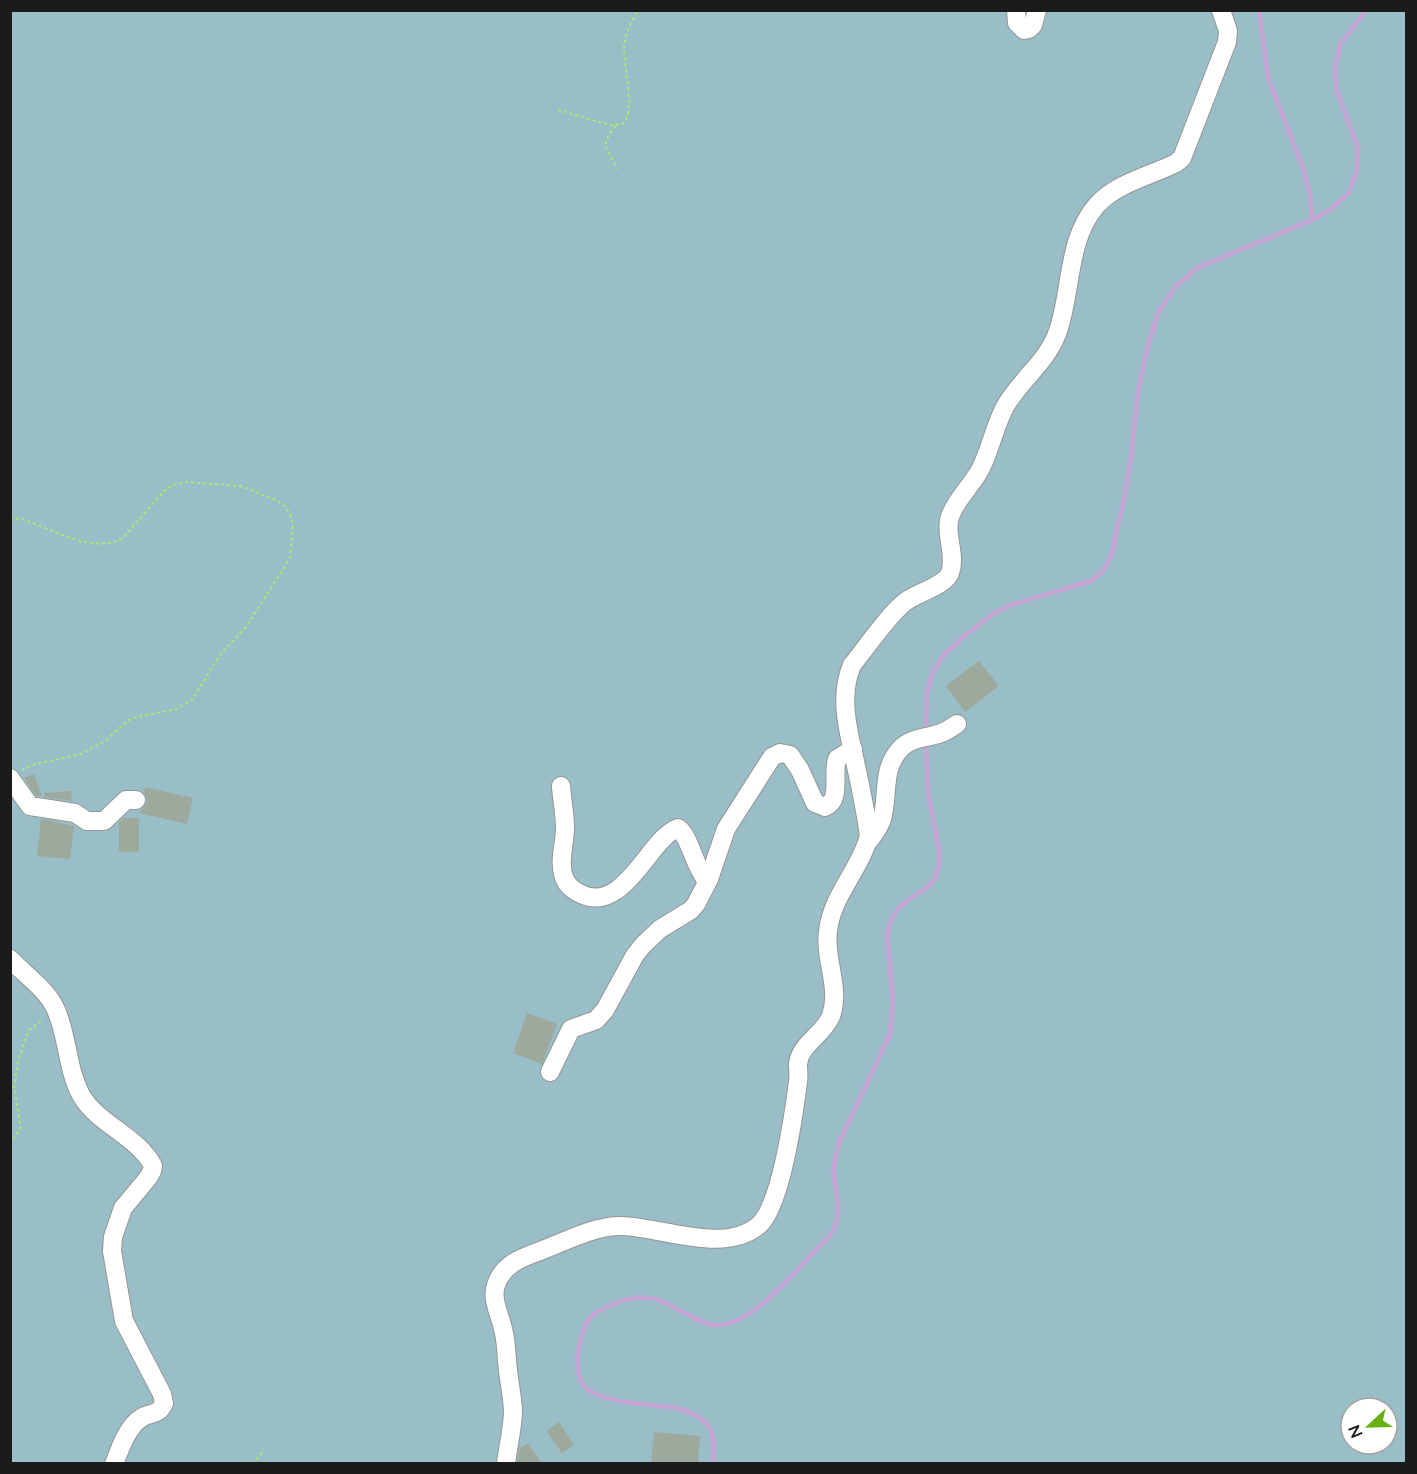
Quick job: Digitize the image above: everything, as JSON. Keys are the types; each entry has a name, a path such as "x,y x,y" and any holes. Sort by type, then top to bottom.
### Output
{"street":[{"path":"1016,10 1017,23 1024,30 1033,25 1037,10"},
{"path":"867,843 867,820 845,699 846,685 852,665 903,603 941,582 950,573 952,563 949,529 951,514 981,466 1006,405 1046,357 1052,345 1062,319 1079,235 1089,216 1108,195 1182,158 1227,42 1228,32 1221,10"},
{"path":"506,1464 513,1410 505,1334 495,1301 496,1284 506,1268 513,1262 601,1229 616,1226 648,1228 694,1238 730,1237 758,1226 772,1207 795,1109 800,1057 830,1019 833,1008 833,980 827,941 830,919 846,881 883,818 886,775 893,758 903,746 914,740 940,734 957,724"},
{"path":"550,1072 571,1029 596,1020 644,945 660,929 696,904 708,881 726,829 772,757 780,753 790,755 800,770 815,803 825,807 835,796 837,759 853,748"},
{"path":"16,774 30,806 75,813 87,821 104,821 126,800 136,800"},
{"path":"561,786 565,826 562,871 565,881 572,889 583,896 595,897 609,894 633,874 669,833 678,828 684,833 695,862 708,881"},
{"path":"10,959 42,990 56,1009 81,1095 96,1114 145,1155 153,1166 148,1178 123,1208 112,1251 124,1321 162,1394 164,1403 157,1413 141,1418 124,1440 114,1464"}],"path":[{"path":"558,110 616,126 627,120 624,48 626,35 638,10"},
{"path":"616,126 609,134 605,145 617,170"},
{"path":"10,518 22,519 91,544 104,545 115,543 123,538 163,492 172,485 187,482 212,482 240,486 274,499 285,506 293,525 290,557 284,568 246,627 220,655 192,700 176,709 133,718 105,741 81,754 32,765 16,774"},
{"path":"10,1144 21,1128 14,1088 19,1057 29,1030 56,1009"},
{"path":"252,1464 262,1453"}],"shaded area":[{"path":"10,11 1406,11 1406,1463 11,1463"}],"building":[{"path":"979,661 999,686 965,712 946,686"},
{"path":"34,774 42,796 36,796 24,778"},
{"path":"145,787 193,798 187,824 139,813 147,801"},
{"path":"71,791 72,801 44,797 44,793"},
{"path":"123,818 139,818 139,852 119,852 119,822"},
{"path":"41,819 74,826 70,859 37,856"},
{"path":"527,1013 557,1024 542,1064 513,1053"},
{"path":"559,1422 574,1445 562,1453 546,1431"},
{"path":"654,1432 700,1436 698,1464 651,1464"},
{"path":"528,1443 542,1464 517,1464 519,1449"}],"waterway":[{"path":"1259,10 1268,77 1304,171 1310,195 1312,220"},
{"path":"926,732 927,692 932,673 943,656 963,637 993,614 1011,605 1091,581 1103,571 1111,557 1126,490 1138,391 1149,342 1159,311 1176,286 1197,268 1312,220 1331,209 1349,193 1357,171 1358,149 1336,88 1335,68 1340,45 1366,10"},
{"path":"713,1464 712,1434 709,1427 697,1416 677,1408 602,1397 585,1387 578,1368 581,1337 587,1323 597,1312 635,1298 658,1300 709,1324 730,1323 743,1317 770,1298 834,1229 838,1216 834,1167 839,1143 890,1034 893,1002 887,934 892,918 900,906 929,886 936,876 939,865 939,850 928,793 926,741"}]}
